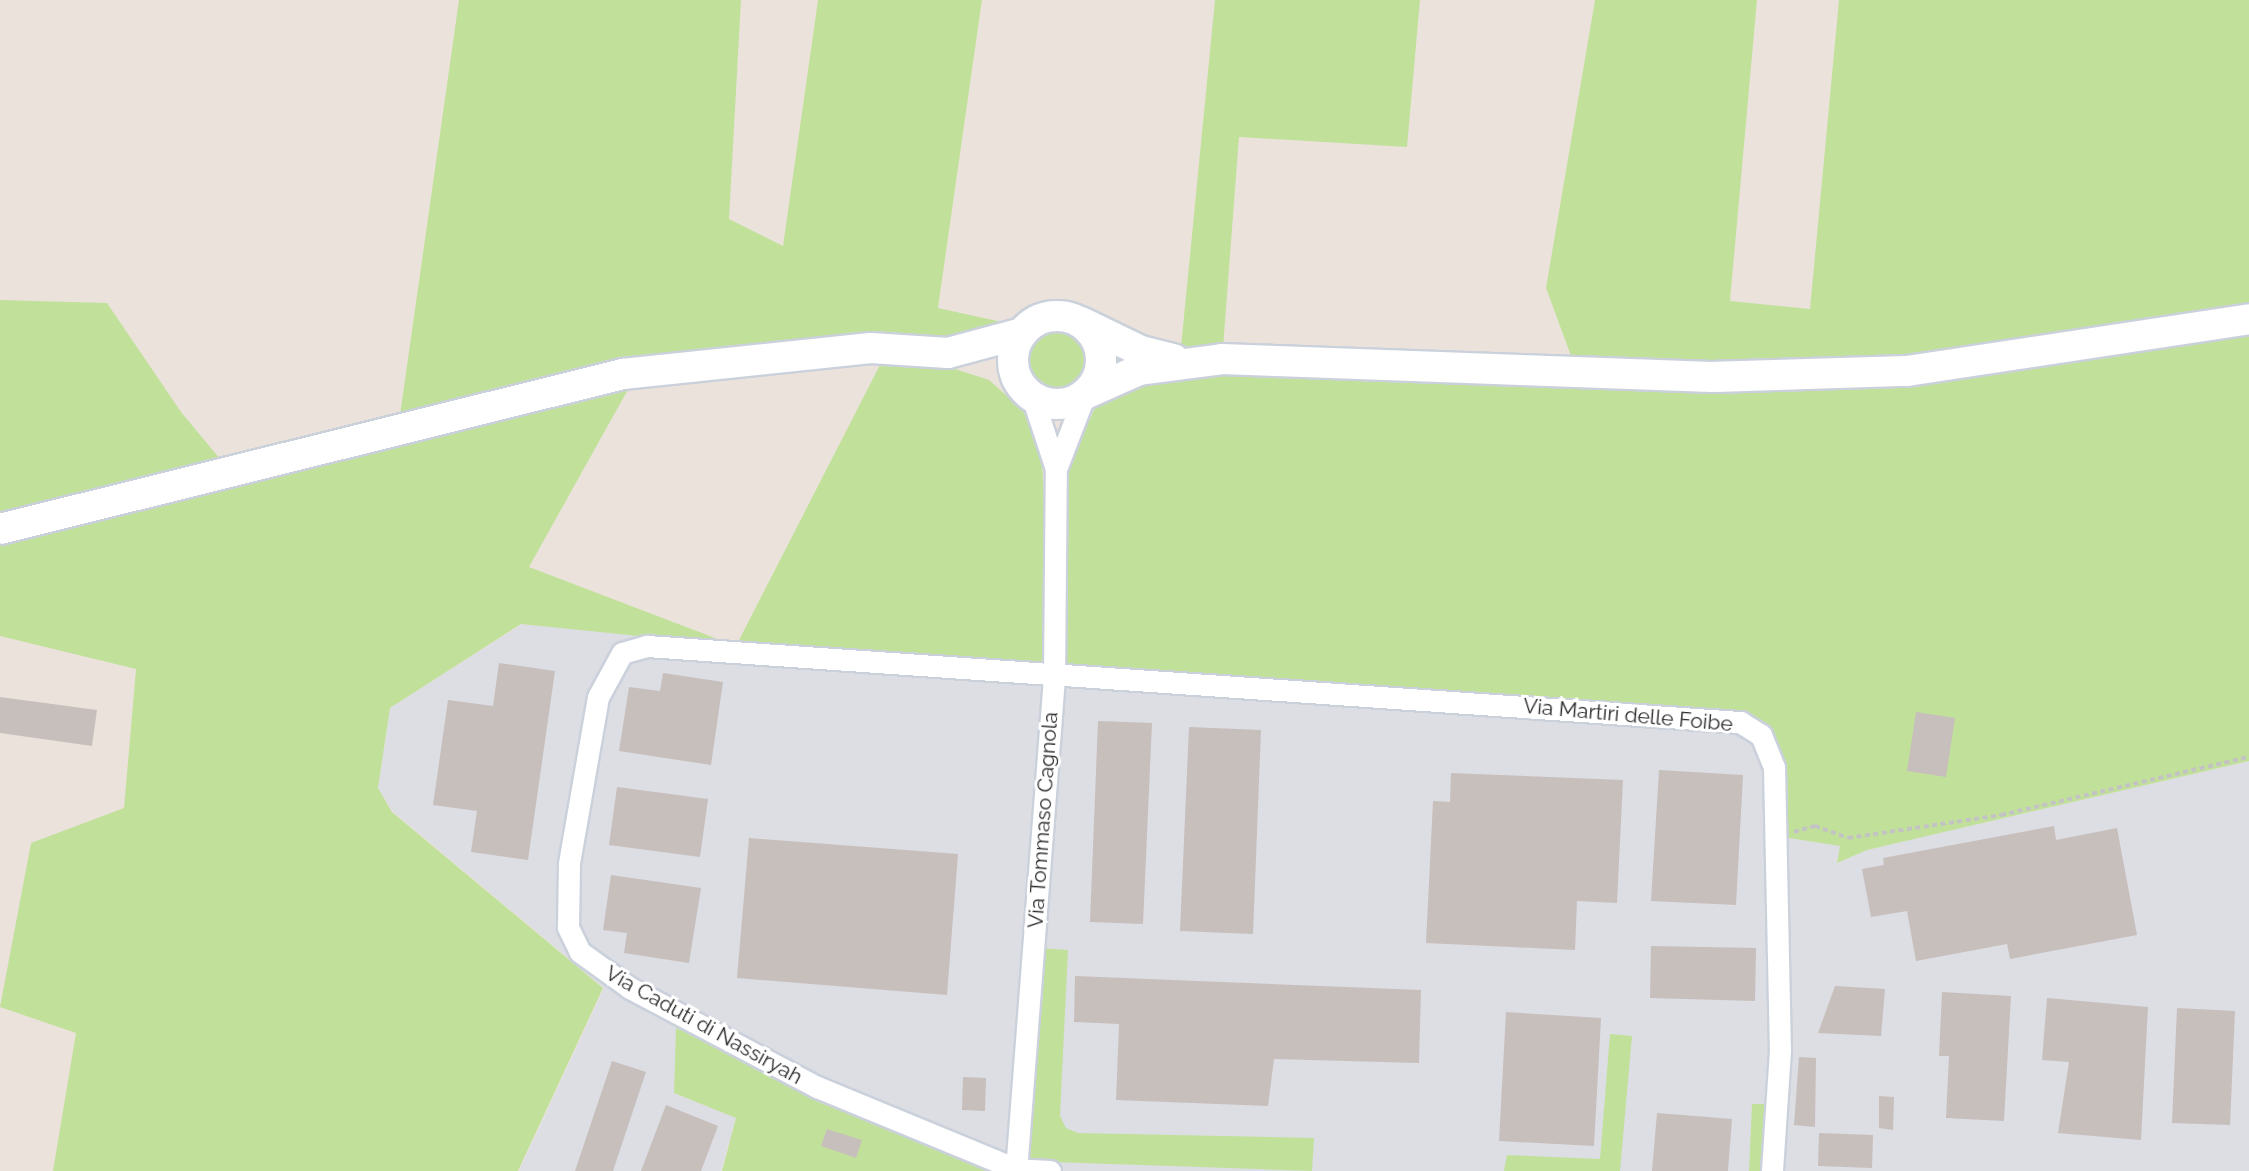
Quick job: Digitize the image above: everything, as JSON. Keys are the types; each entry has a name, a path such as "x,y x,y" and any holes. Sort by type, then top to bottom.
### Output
{"main road":[{"path":"948,353 1022,333 1056,315 1080,322 1140,351 1185,361 1712,377 1907,371 2249,319"},
{"path":"1080,322 1101,352 1099,373 1085,394"},
{"path":"1022,333 1013,365 1032,396"},
{"path":"0,529 622,373 871,348 948,353 985,365 1032,396 1065,403 1139,370 1185,361"}],"street":[{"name":"Via Tommaso Cagnola","path":"1056,469 1085,394"},
{"name":"Via Tommaso Cagnola","path":"1016,1170 1054,679 1056,469 1032,396"},
{"name":"Via Caduti di Nassiryah","path":"1050,1171 1016,1170 817,1087 630,988 580,952 568,927 569,863 598,697 622,653 647,646 1054,679"},
{"name":"Via Martiri delle Foibe","path":"1054,679 1740,722 1768,747 1776,838 1780,1050 1772,1171"}],"path":[{"path":"1776,838 1815,826 1848,838 2001,815 2249,757"}],"shaded area":[{"path":"522,624 1057,672 1743,719 1841,844 1838,863 1866,850 2249,761 2249,1171 1005,1171 676,1028 674,1093 736,1118 721,1171 519,1171 604,988 392,811 378,788 390,708"}],"green space":[{"path":"459,0 741,0 729,219 783,246 818,0 982,0 938,308 1011,324 926,340 805,349 398,429"},
{"path":"1215,0 1420,0 1407,147 1239,137 1223,348 1181,347"},
{"path":"1595,0 1757,0 1730,301 1810,309 1839,0 2249,0 2249,319 1907,371 1577,372 1546,288"},
{"path":"0,300 107,303 181,412 226,466 0,521"},
{"path":"2249,326 2249,761 1867,850 1837,863 1840,846 1776,836 1766,732 1057,672 1067,469 1095,408 1122,388 1183,371 1649,381"},
{"path":"1056,333 1067,335 1080,346 1085,362 1083,373 1072,386 1056,391 1045,389 1032,378 1027,362 1029,351 1040,338"},
{"path":"882,361 946,366 989,380 1026,413 1042,463 1053,672 736,646"},
{"path":"635,377 529,567 736,646 521,624 390,708 378,788 392,812 603,988 518,1171 53,1171 76,1033 0,1007 31,843 124,808 136,669 0,636 0,536"},
{"path":"1038,948 1068,950 1060,1116 1066,1128 1078,1133 1314,1138 1312,1171 1023,1161"},
{"path":"676,1028 993,1168 994,1171 722,1171 736,1118 674,1093"},
{"path":"1610,1034 1632,1036 1620,1171 1504,1171 1507,1155 1600,1159"},
{"path":"1752,1104 1772,1104 1768,1171 1749,1171"}],"building":[{"path":"499,663 555,671 528,860 471,852 477,811 433,805 448,700 493,706"},
{"path":"663,673 723,682 711,765 619,751 629,687 660,691"},
{"path":"0,697 97,710 92,746 0,733"},
{"path":"1916,712 1955,718 1946,777 1907,771"},
{"path":"1098,721 1152,723 1143,924 1090,922"},
{"path":"1189,727 1261,730 1253,934 1180,931"},
{"path":"1659,770 1743,775 1736,905 1651,901"},
{"path":"1451,773 1623,780 1617,903 1577,901 1575,950 1426,943 1433,801 1450,802"},
{"path":"617,787 708,799 700,857 609,845"},
{"path":"2054,826 2056,840 2117,828 2137,935 2010,959 2007,944 1916,961 1907,911 1871,917 1862,869 1884,865 1883,858"},
{"path":"749,838 958,854 947,995 737,978"},
{"path":"611,875 701,888 689,963 624,953 627,933 603,930"},
{"path":"1651,946 1756,948 1755,1001 1650,998"},
{"path":"1075,976 1421,990 1419,1063 1274,1059 1268,1106 1116,1100 1119,1024 1074,1022"},
{"path":"1835,986 1885,989 1881,1036 1818,1033"},
{"path":"1942,992 2011,996 2004,1121 1946,1118 1949,1056 1939,1056"},
{"path":"2047,998 2148,1007 2141,1140 2058,1133 2069,1062 2042,1060"},
{"path":"2177,1008 2235,1011 2230,1125 2172,1123"},
{"path":"1506,1012 1601,1018 1594,1146 1499,1141"},
{"path":"1799,1057 1816,1058 1815,1127 1794,1125"},
{"path":"612,1061 646,1072 613,1171 575,1171"},
{"path":"963,1077 986,1078 985,1111 962,1110"},
{"path":"1879,1096 1894,1097 1893,1130 1879,1128"},
{"path":"666,1105 718,1126 701,1171 641,1171"},
{"path":"1657,1113 1732,1119 1728,1171 1652,1171"},
{"path":"827,1129 862,1140 856,1158 821,1146"},
{"path":"1819,1133 1873,1135 1872,1168 1818,1166"}]}
